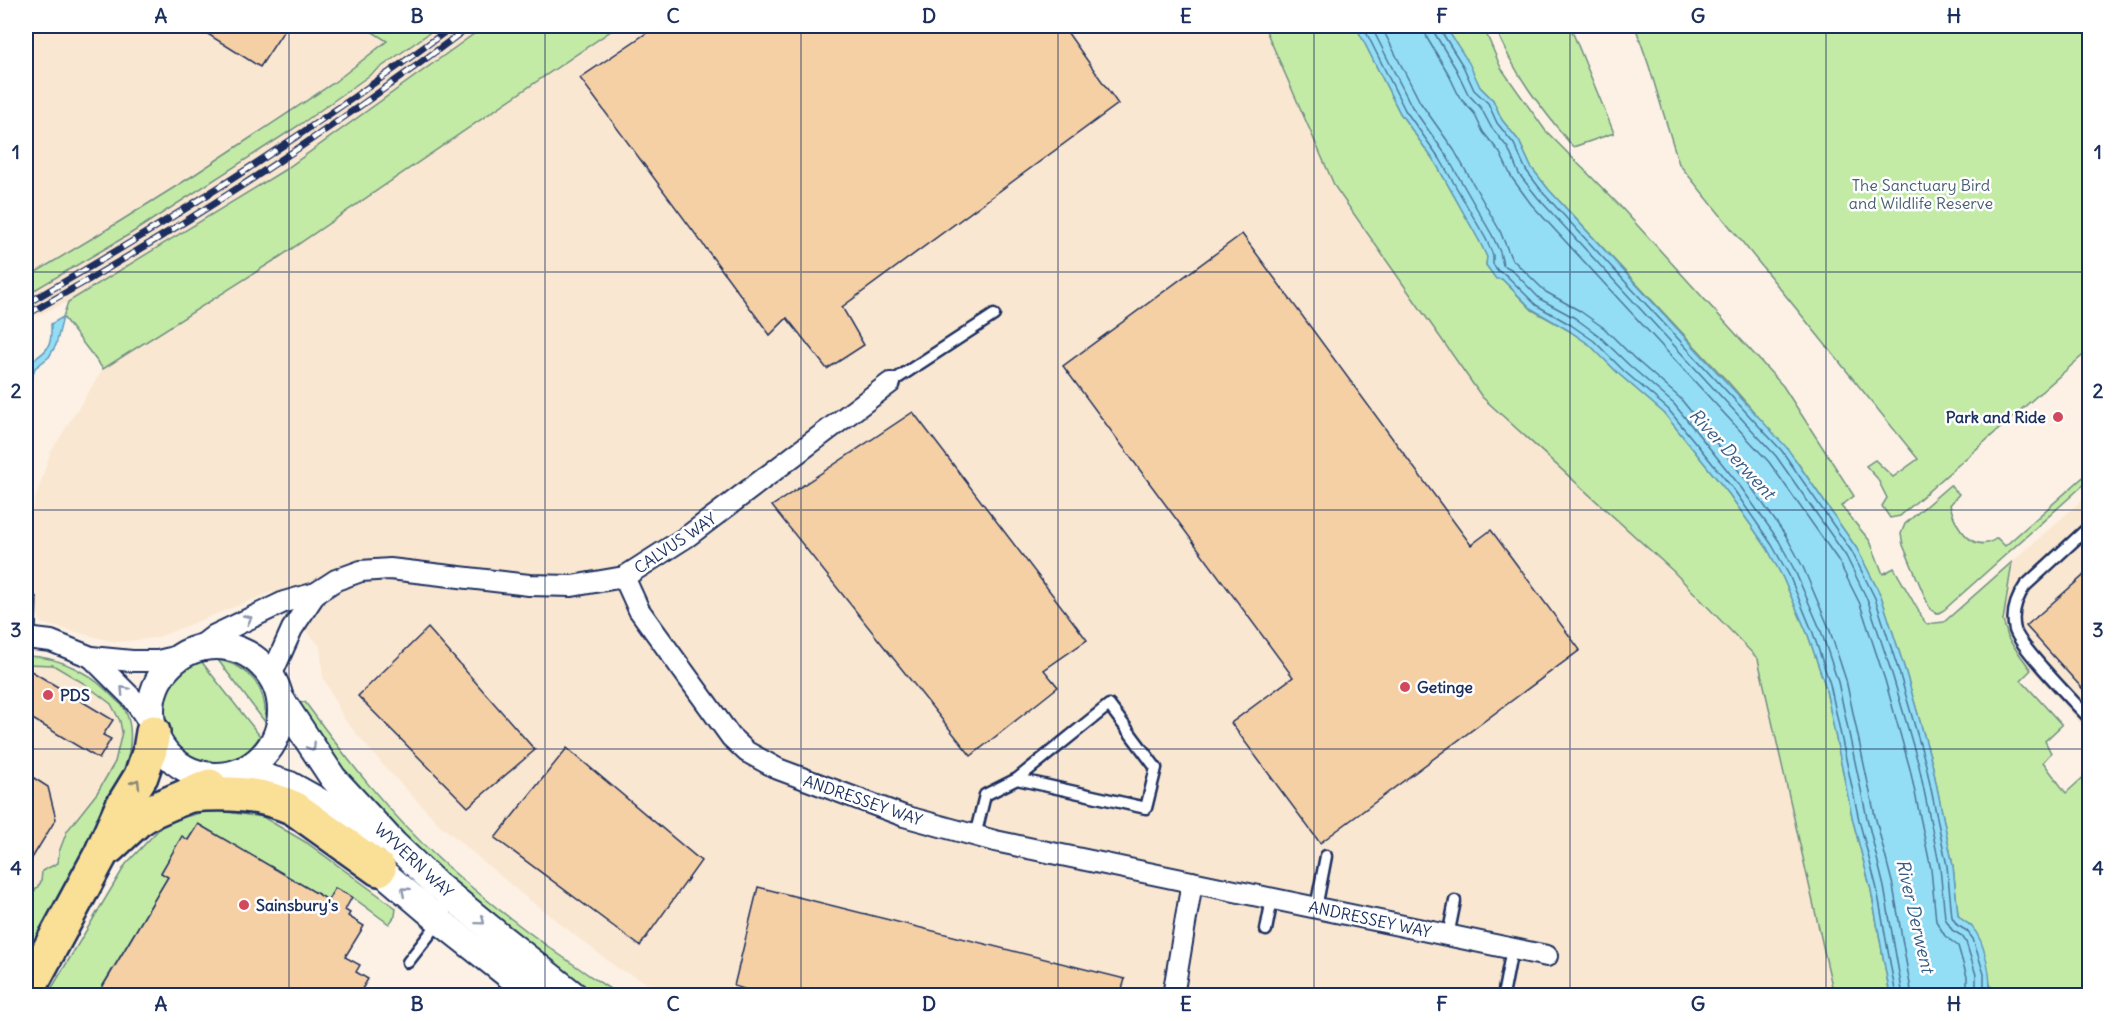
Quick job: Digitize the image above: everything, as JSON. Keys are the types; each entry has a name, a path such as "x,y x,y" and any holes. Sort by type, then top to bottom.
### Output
{"highway":[{"path":"26,993 101,854 122,807 141,776 150,750 153,730"},
{"path":"101,854 138,820 152,811 237,774"},
{"path":"190,795 222,792 251,795 282,802 294,808 379,869"}],"street":[{"name":"CALVUS WAY","path":"190,652 215,635 284,602 316,592 336,580 361,571 390,569 529,585 572,586 624,578 688,536 890,383"},
{"name":"ANDRESSEY WAY","path":"624,578 639,610 731,737 747,752 778,769 904,816 975,836 1547,956"},
{"path":"90,657 133,699 165,751 191,770 237,774 251,767 270,749 281,724 276,687 292,629 316,592"},
{"path":"27,638 51,641 90,657 132,661 158,661 225,646 251,656 262,665 276,687"},
{"path":"153,730 150,703 153,690 171,664 190,652"},
{"name":"WYVERN WAY","path":"276,687 333,778 361,810 436,884 575,996"},
{"name":"WYVERN WAY","path":"237,774 264,777 290,784 326,805 359,838 379,869 440,921 535,996"},
{"path":"1173,996 1192,882"}],"lane":[{"path":"890,383 994,315"},
{"path":"2090,526 2025,586 2018,596 2014,618 2018,637 2090,719"},
{"path":"27,638 30,600"},
{"path":"975,836 985,795 1017,779 1109,705 1156,768 1146,808 1017,779"},
{"path":"1316,908 1326,856"},
{"path":"408,962 446,910 436,884"},
{"path":"1266,930 1272,899"},
{"path":"1448,936 1455,901"},
{"path":"1503,996 1512,949"}],"shaded area":[{"path":"26,26 363,26 387,41 332,84 194,175 26,278"},
{"path":"439,26 485,26 286,169 68,302 26,321 26,295 130,234 301,124"},
{"path":"618,26 1264,26 1335,187 1482,397 1673,571 1758,659 1834,995 669,995 616,967 523,895 440,825 384,766 344,719 323,677 320,646 272,592 156,638 115,642 40,623 35,595 26,582 26,528 50,453 103,369 278,258"},
{"path":"2089,494 2089,733 2029,666 2009,639 2003,621 2012,562"},
{"path":"26,656 61,661 87,674 109,692 125,710 131,733 130,752 123,780 26,964"}],"green space":[{"path":"363,26 439,26 301,124 130,234 26,295 26,278 194,175 332,84 387,41"},
{"path":"485,26 618,26 278,258 103,369 63,317 68,302 286,169"},
{"path":"1264,26 1356,26 1400,113 1435,162 1480,242 1487,257 1486,265 1496,278 1502,279 1532,310 1590,345 1664,413 1729,494 1767,548 1808,635 1825,685 1853,821 1871,890 1890,995 1834,995 1758,659 1673,571 1482,397 1335,187"},
{"path":"1445,26 1483,26 1501,68 1545,130 1619,205 1783,386 1854,496 1841,506 1870,541 1883,574 1894,568 1926,624 1944,622 2012,562 2003,621 2009,640 2031,670 2021,680 2062,725 2045,741 2051,753 2043,762 2066,793 2089,772 2089,995 1989,995 1991,987 1971,925 1962,921 1958,915 1953,866 1932,763 1906,673 1881,596 1857,549 1795,459 1729,383 1549,190 1531,167 1519,141 1502,120 1493,100 1480,87"},
{"path":"1495,26 1570,26 1614,133 1573,147 1519,74"},
{"name":"The Sanctuary Bird and Wildlife Reserve","path":"1635,26 2089,26 2089,350 1900,516 1890,518 1882,506 1887,498 1877,478 1866,466 1875,460 1893,477 1918,459 1679,164"},
{"path":"2089,472 2089,480 1944,610 1937,614 1930,609 1903,545 1901,534 1905,524 1950,485 1959,494 1950,505 1952,513 1966,536 1980,543 1988,543 1997,538 2005,546"},
{"path":"26,656 63,663 97,682 123,706 131,736 123,780 26,964 26,903 41,882 42,871 58,863 59,852 67,831 97,793 115,762 122,732 120,721 111,704 85,684 53,665 26,664"},
{"path":"218,660 239,668 255,681 263,699 265,722"},
{"path":"201,661 260,736 237,759 213,766 190,759 172,744 162,723 161,699 173,678"},
{"path":"305,702 369,785 441,861 527,931 619,995 595,995 475,907 361,797 294,704"},
{"path":"211,810 263,817 307,843 396,908 395,916 389,924 352,897 335,888 328,900 198,824 188,840 182,837 161,872 168,877 97,995 47,996 126,864 164,824"}],"water":[{"name":"River Derwent","path":"1356,26 1445,26 1469,63 1480,87 1493,100 1502,120 1519,141 1531,167 1549,190 1787,448 1857,549 1881,596 1906,673 1932,763 1953,866 1958,915 1972,927 1981,941 1988,970 1989,995 1890,995 1871,890 1853,821 1825,685 1808,635 1767,548 1729,494 1664,413 1590,345 1532,309 1502,279 1496,279 1486,265 1487,257 1480,242 1435,162 1400,113"},
{"path":"63,317 56,345 49,357 35,368 26,395 25,378 28,368 48,347 51,339 51,324"}],"building":[{"path":"195,26 287,26 260,67"},
{"path":"657,26 1063,26 1118,104 842,307 864,345 827,369 787,318 770,335 580,78"},
{"path":"1242,234 1471,545 1491,530 1580,650 1320,843 1231,723 1293,677 1063,366"},
{"path":"913,412 1087,640 1044,670 1058,687 971,756 772,506"},
{"path":"2090,570 2090,697 2026,626"},
{"path":"428,628 535,750 468,807 358,696"},
{"name":"PDS","path":"26,668 113,720 103,735 111,739 99,759 26,715"},
{"path":"567,748 701,861 640,946 495,838"},
{"path":"26,773 48,787 56,819 26,868"},
{"name":"Sainsbury's","path":"198,824 328,900 335,888 352,897 345,910 350,913 348,916 364,926 345,957 360,965 356,972 368,979 358,996 97,996 168,877 161,873 182,836 188,840"},
{"path":"758,887 1125,979 1120,996 767,996 734,986"}],"railway":[{"path":"26,304 136,239 244,171 350,100 453,26"},
{"path":"26,315 141,249 253,178 363,104 470,26"}],"place":[{"name":"Park and Ride","path":"2058,417"},
{"name":"Getinge","path":"1405,687"},
{"name":"PDS","path":"48,695"},
{"name":"Sainsbury's","path":"244,905"}]}
